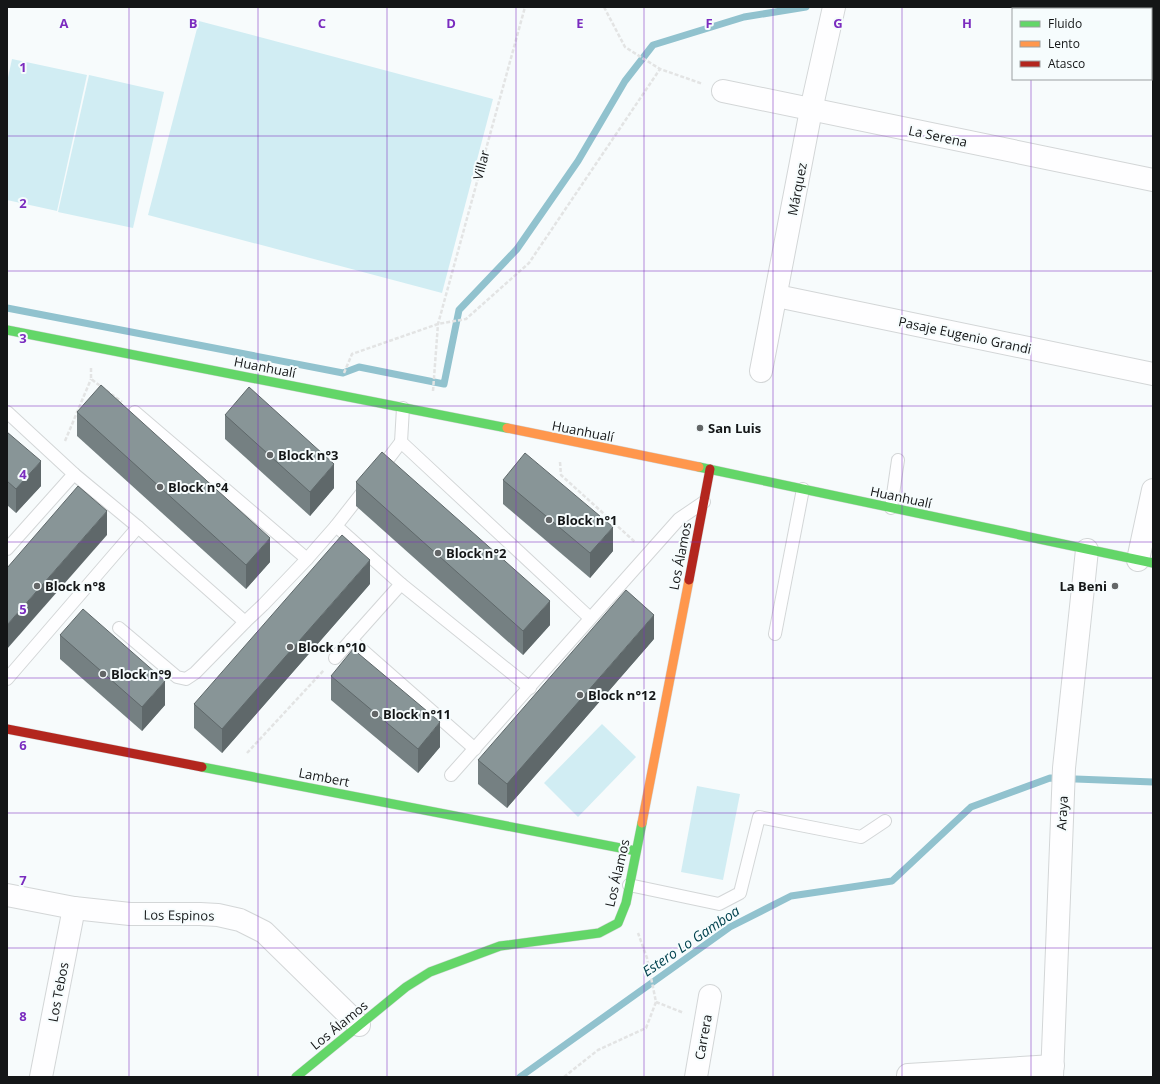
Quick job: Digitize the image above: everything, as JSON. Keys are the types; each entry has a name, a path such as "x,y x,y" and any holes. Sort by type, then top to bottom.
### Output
{"street":[{"name":"Márquez","path":"761,372 777,296 811,110 834,7"},
{"name":"La Serena","path":"723,91 1153,180"},
{"name":"Pasaje Eugenio Grandi","path":"777,296 1153,374"},
{"name":"Huanhualí","path":"7,330 710,469 1087,550 1145,561"},
{"name":"Los Álamos","path":"296,1077 406,987 430,972 500,946 599,933 618,923 626,903 710,469"},
{"path":"1145,561 1153,490"},
{"name":"Araya","path":"1053,1072 1064,768 1087,550"},
{"name":"Lambert","path":"7,729 636,851"},
{"name":"Los Espinos","path":"7,895 74,908 130,914 218,915 240,920 264,932 359,1025"},
{"name":"Los Tebos","path":"41,1077 74,908"},
{"name":"Carrera","path":"696,1077 710,996"},
{"path":"908,1075 1053,1072"}],"lane":[{"path":"119,628 177,677 186,679 195,673 245,622 263,606 336,526 401,442 403,408"},
{"path":"7,412 74,474 138,527 245,622"},
{"path":"135,412 307,559"},
{"path":"401,442 590,618"},
{"path":"891,508 898,460"},
{"path":"9,543 74,474"},
{"path":"775,634 803,489"},
{"path":"451,775 679,519 704,502"},
{"path":"336,526 401,584 530,688"},
{"path":"7,679 138,527"},
{"path":"335,658 401,584"},
{"path":"351,640 475,749"},
{"path":"629,885 719,904 740,893 759,817 861,837 885,821"}],"path":[{"name":"Villar","path":"436,369 438,324 525,7"},
{"path":"604,7 625,46 660,69 723,91"},
{"path":"352,354 438,324 466,319 530,263 660,69"},
{"path":"57,458 91,379 92,347"},
{"path":"91,379 135,412"},
{"path":"558,439 561,476 648,554"},
{"path":"230,772 335,658"},
{"path":"564,1077 598,1050 646,1028 656,1002 647,958"},
{"path":"656,1002 706,1021"}],"shaded area":[{"path":"199,21 493,99 442,293 148,215"},
{"path":"12,59 87,75 57,211 7,200 7,82"},
{"path":"89,75 164,92 133,228 58,212"},
{"path":"602,724 636,757 578,817 544,783"},
{"path":"697,786 740,794 723,880 681,872"}],"building":[{"path":"101,385 270,538 246,565 77,412"},
{"path":"249,387 334,464 310,492 225,415"},
{"path":"7,432 41,461 16,489 7,481"},
{"path":"382,452 550,601 523,631 356,482"},
{"path":"525,453 613,527 590,553 503,480"},
{"path":"78,486 107,511 7,625 7,568"},
{"path":"342,535 370,560 222,729 194,704"},
{"path":"626,590 654,615 507,784 478,760"},
{"path":"83,609 165,681 142,707 60,635"},
{"path":"353,649 440,722 418,749 331,676"}],"waterway":[{"path":"7,308 343,373 359,367 444,384 459,310 517,249 578,161 625,81 653,45 744,17 806,7"},
{"name":"Estero Lo Gamboa","path":"520,1077 730,927 791,896 892,881 971,807 1050,778 1153,782"}],"traffic: fast":[{"path":"7,330 507,428"},
{"path":"699,467 1153,563"},
{"path":"202,767 636,851"},
{"path":"296,1077 406,987 430,972 500,946 599,933 618,923 626,903 642,823"}],"traffic: slow":[{"path":"507,428 699,467"},
{"path":"642,823 689,580"}],"traffic: jam":[{"path":"689,580 710,469"},
{"path":"7,729 202,767"}],"place":[{"name":"San Luis","path":"700,428"},
{"name":"Block n°3","path":"270,455"},
{"name":"Block n°4","path":"160,487"},
{"name":"Block n°1","path":"549,520"},
{"name":"Block n°2","path":"438,553"},
{"name":"Block n°8","path":"37,586"},
{"name":"La Beni","path":"1115,586"},
{"name":"Block n°10","path":"290,647"},
{"name":"Block n°9","path":"103,674"},
{"name":"Block n°12","path":"580,695"},
{"name":"Block n°11","path":"375,714"}]}
